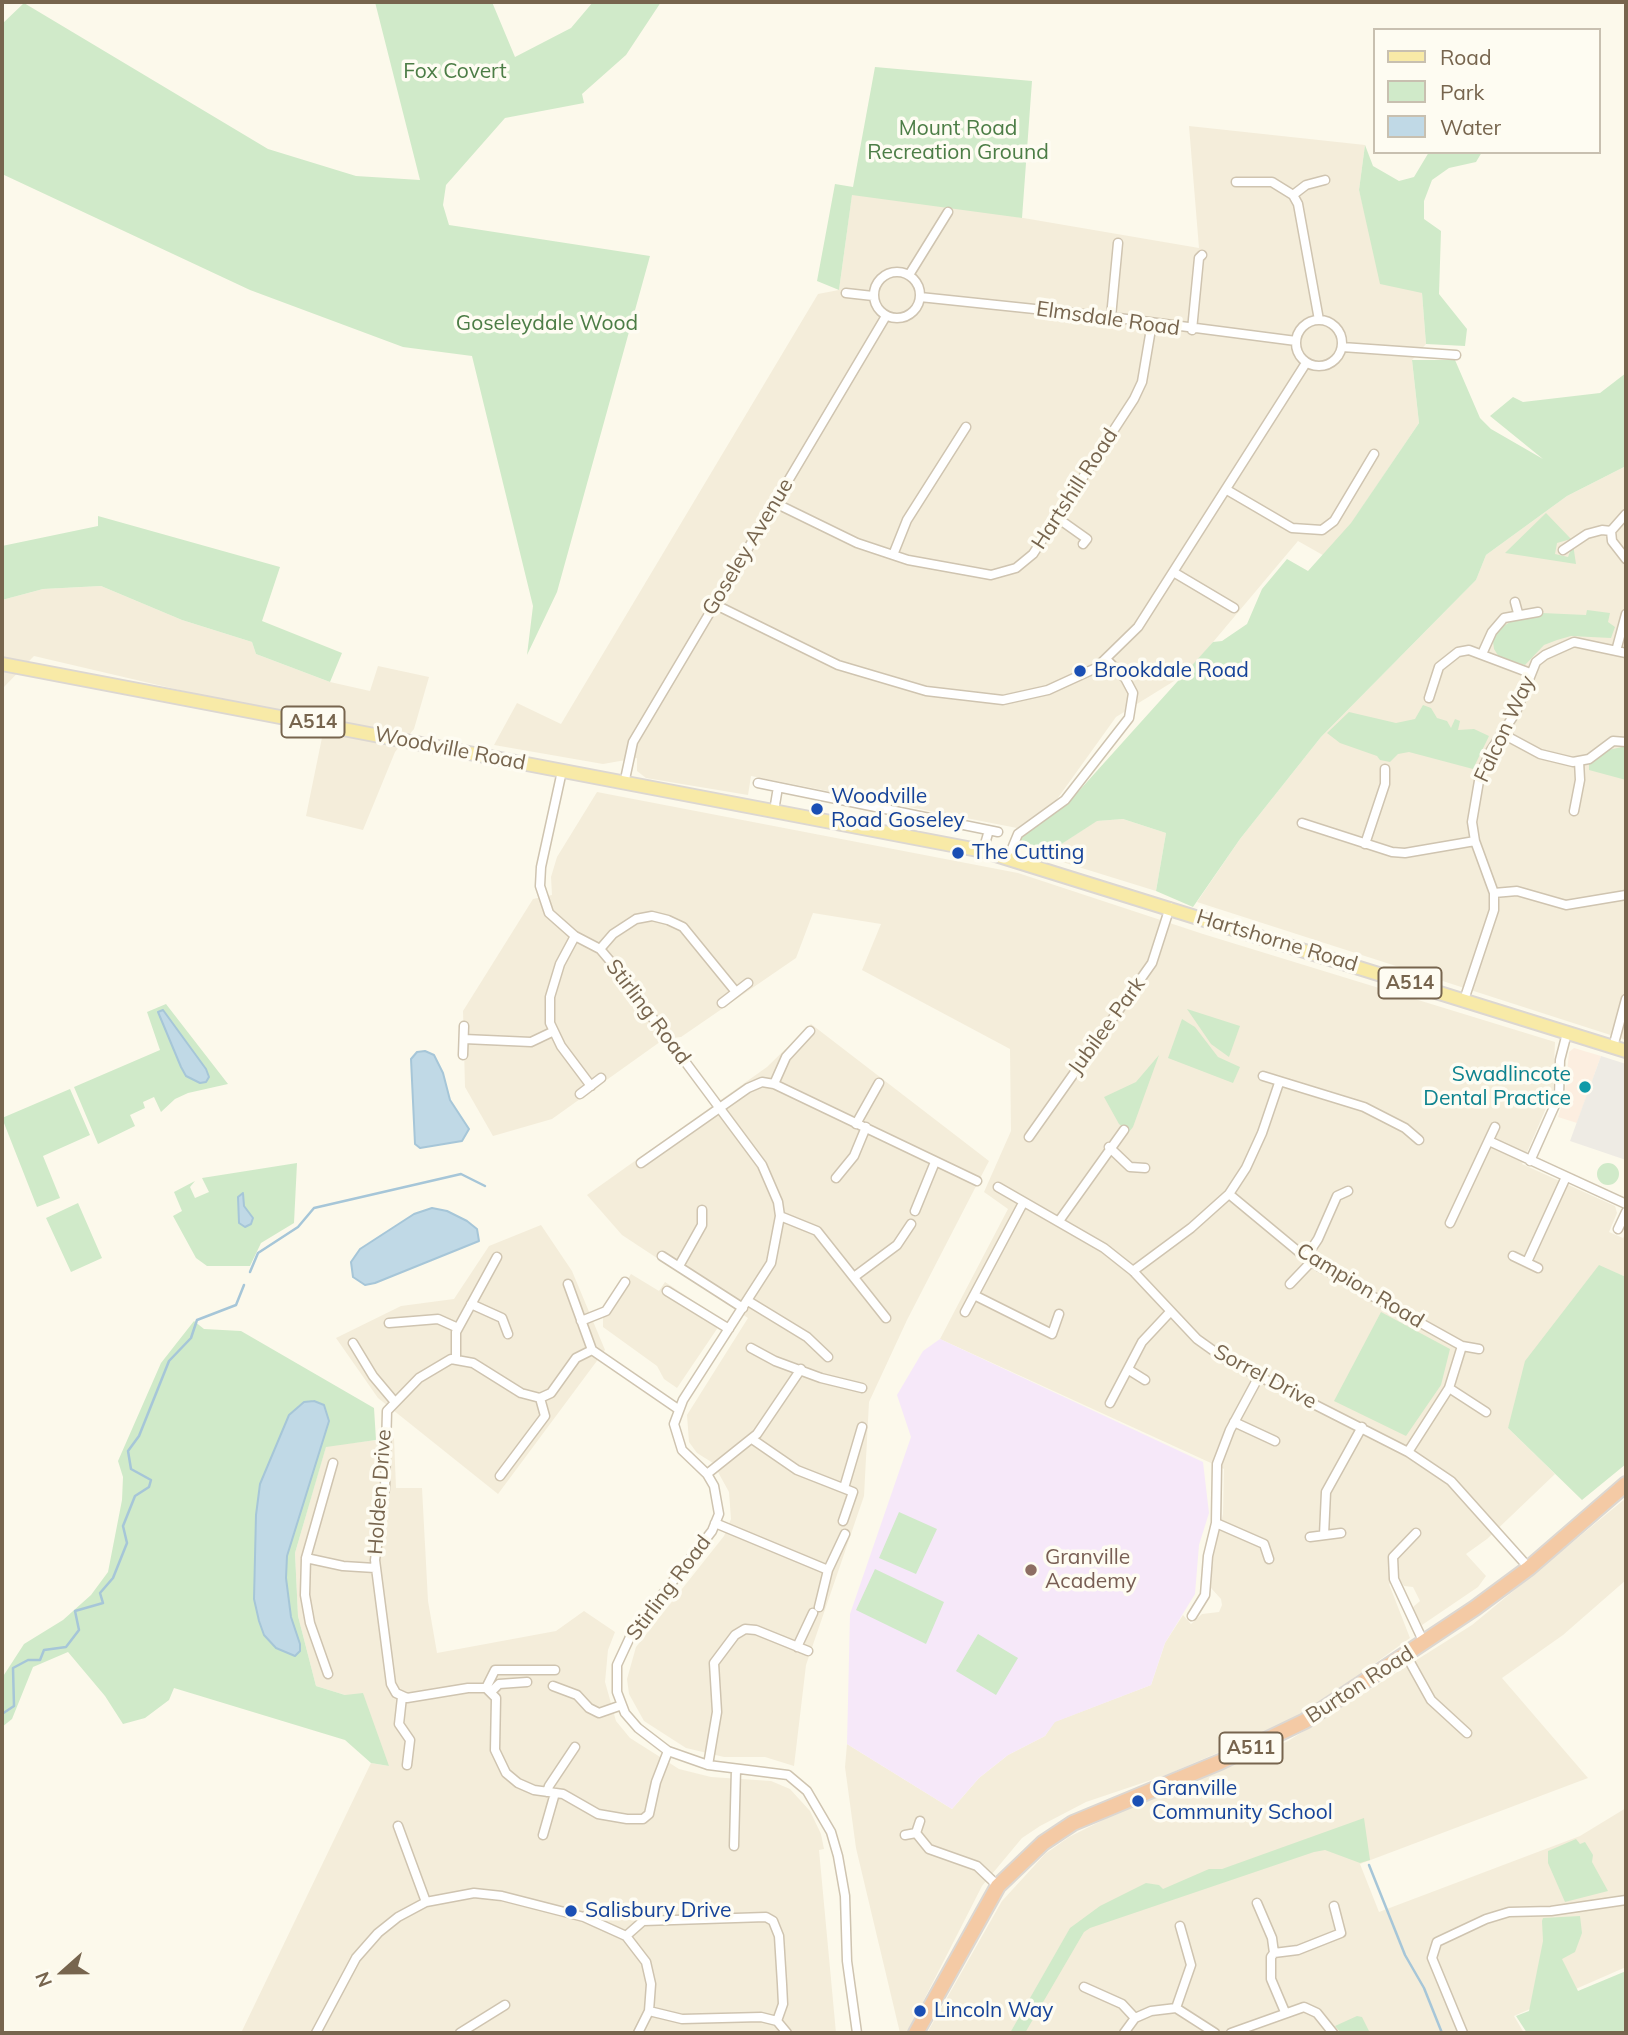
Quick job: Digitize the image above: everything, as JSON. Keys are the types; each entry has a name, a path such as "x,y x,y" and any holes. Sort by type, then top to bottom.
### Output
{"highway":[{"name":"Burton Road","path":"916,2033 998,1886 1029,1854 1073,1823 1282,1734 1424,1643 1529,1568 1626,1484"}],"main road":[{"name":"Woodville Road","path":"2,664 983,851 1008,858"},
{"name":"Hartshorne Road","path":"1008,858 1620,1049"}],"street":[{"path":"1293,195 1306,185 1325,180"},
{"path":"1236,183 1272,182 1293,195 1298,204 1319,320"},
{"path":"909,275 948,212"},
{"path":"1111,317 1118,243"},
{"path":"1192,330 1199,258 1202,255"},
{"path":"900,271 916,281 920,297 912,313 904,317 886,316 877,307 873,296 881,277 900,271"},
{"path":"846,293 873,296"},
{"name":"Elmsdale Road","path":"920,297 1111,317 1192,330 1296,341"},
{"name":"Goseley Avenue","path":"624,784 633,742 886,316"},
{"path":"1319,320 1327,321 1339,331 1342,347 1338,357 1329,365 1317,367 1306,363 1300,357 1296,341 1303,326 1319,320"},
{"name":"Hartshill Road","path":"775,503 857,543 892,555 960,570 999,574 1027,560 1134,399 1144,371 1152,323"},
{"path":"1342,347 1456,355"},
{"path":"714,604 838,665 947,696 1003,700 1033,695 1083,675 1107,660 1138,627 1175,573 1306,363"},
{"path":"892,555 907,520 967,427"},
{"path":"1227,490 1292,527 1322,530 1334,521 1374,454"},
{"path":"1626,514 1615,523 1611,531 1612,541 1626,559"},
{"path":"1056,517 1087,539 1083,544"},
{"path":"1563,550 1587,534 1602,530 1611,531"},
{"path":"1175,573 1234,608"},
{"path":"1515,602 1518,613"},
{"path":"1482,654 1499,622 1518,613 1538,612"},
{"path":"1616,651 1626,614"},
{"name":"Falcon Way","path":"1464,1000 1488,936 1494,893 1475,841 1472,822 1480,775 1501,733 1516,712 1530,673 1545,654 1574,642 1626,653"},
{"path":"1429,698 1439,667 1449,656 1469,650 1530,673"},
{"path":"1008,858 1018,834 1065,800 1129,718 1133,693 1125,678 1107,660"},
{"path":"1501,733 1539,754 1560,761 1590,759 1604,745 1613,741 1626,742"},
{"path":"1599,736 1604,745"},
{"path":"1574,811 1580,780 1579,761"},
{"path":"1365,844 1385,784 1385,769"},
{"name":"Stirling Road","path":"562,771 541,867 540,886 549,913 575,936 600,949 762,1165 778,1202 780,1216 771,1263 678,1409 674,1424 682,1450 706,1474 718,1497 719,1514 631,1635 617,1665 617,1692 622,1705 638,1728 668,1751 708,1765 771,1771 795,1780 821,1812 831,1832 845,1896 847,1961 857,2033"},
{"path":"758,783 994,831 983,851"},
{"path":"774,811 778,787"},
{"path":"1318,827 1321,816"},
{"path":"1302,823 1365,844 1405,853 1475,841"},
{"path":"1494,893 1517,891 1566,905 1626,895"},
{"name":"Jubilee Park","path":"1029,1137 1152,963 1170,907"},
{"path":"600,949 613,934 636,919 652,916 668,920 683,927 736,992"},
{"path":"575,936 561,964 550,997 552,1032 591,1086"},
{"path":"722,1003 748,983"},
{"path":"1620,1049 1626,999"},
{"path":"463,1055 464,1026"},
{"path":"774,1084 786,1057 810,1031"},
{"path":"464,1039 530,1042 552,1032"},
{"path":"1530,1161 1559,1096 1560,1060 1567,1032"},
{"path":"1263,1076 1364,1107 1405,1128 1419,1140"},
{"path":"580,1094 601,1078"},
{"path":"641,1163 748,1088 762,1082 774,1084 977,1181"},
{"path":"856,1124 879,1083"},
{"path":"1133,1271 1229,1194 1247,1168 1279,1083"},
{"path":"1405,1128 1411,1118"},
{"path":"836,1178 854,1156 866,1127"},
{"path":"1450,1223 1495,1127"},
{"path":"1059,1221 1109,1147 1124,1130"},
{"path":"1489,1141 1626,1204"},
{"path":"1109,1147 1130,1167 1145,1168"},
{"path":"915,1211 935,1162"},
{"path":"1527,1262 1566,1177"},
{"name":"Sorrel Drive","path":"999,1187 1104,1248 1133,1271 1197,1339 1258,1378 1408,1452 1451,1481 1529,1568"},
{"path":"1290,1284 1308,1259 1337,1196 1348,1191"},
{"name":"Campion Road","path":"1229,1194 1308,1259 1462,1346 1479,1349"},
{"path":"965,1312 1023,1203"},
{"path":"679,1266 702,1225 702,1210"},
{"path":"1618,1229 1626,1212"},
{"path":"780,1216 817,1231 886,1318"},
{"path":"853,1277 897,1245 911,1224"},
{"path":"662,1255 807,1337 828,1357"},
{"path":"1513,1256 1538,1268"},
{"path":"497,1257 458,1328 456,1359 473,1363 520,1393 540,1398 551,1393 576,1358 592,1350"},
{"path":"581,1321 606,1311 625,1282"},
{"path":"568,1284 592,1350 678,1409"},
{"path":"667,1291 729,1329"},
{"path":"974,1295 1052,1334 1059,1314"},
{"path":"471,1304 502,1318 508,1334"},
{"path":"1110,1404 1142,1342 1170,1312"},
{"path":"389,1324 438,1319 458,1328"},
{"path":"354,1342 373,1376 394,1401"},
{"path":"1408,1452 1449,1388 1462,1346"},
{"path":"751,1348 775,1362 821,1378 862,1388"},
{"name":"Holden Drive","path":"407,1765 410,1740 399,1724 401,1697 391,1684 375,1567 385,1488 384,1427 387,1411 394,1401 419,1378 456,1359"},
{"path":"706,1474 752,1439 801,1369"},
{"path":"1129,1370 1145,1380"},
{"path":"1192,1616 1205,1595 1208,1556 1216,1523 1217,1464 1234,1422 1258,1378"},
{"path":"1449,1388 1486,1412"},
{"path":"500,1476 545,1416 540,1398"},
{"path":"1234,1422 1275,1441"},
{"path":"844,1488 862,1427"},
{"path":"1324,1535 1326,1492 1362,1427"},
{"path":"752,1439 797,1470 853,1492 843,1521"},
{"path":"328,1674 310,1623 305,1595 306,1558 333,1463"},
{"path":"715,1523 828,1570"},
{"path":"1216,1523 1264,1544 1269,1559"},
{"path":"1416,1532 1393,1558 1394,1579 1424,1643"},
{"path":"1310,1537 1341,1533"},
{"path":"797,1647 816,1610 828,1570 845,1534"},
{"path":"306,1558 343,1566 375,1567"},
{"path":"708,1765 717,1712 714,1662 735,1635 745,1629 756,1630 808,1651"},
{"path":"1406,1654 1431,1700 1466,1733"},
{"path":"489,1690 495,1670 555,1670"},
{"path":"401,1697 489,1690 499,1684 527,1682"},
{"path":"553,1686 577,1695 589,1708 599,1713 622,1705"},
{"path":"489,1690 496,1698 495,1750 506,1773 519,1783 575,1800 598,1814 643,1819 651,1808 656,1782 668,1751"},
{"path":"543,1835 551,1793 575,1747"},
{"path":"734,1846 736,1769"},
{"path":"916,1833 920,1821"},
{"path":"398,1826 426,1902"},
{"path":"916,1833 929,1849 977,1866 998,1886"},
{"path":"905,1835 916,1833"},
{"path":"316,2033 369,1941 398,1917 426,1902 459,1895 488,1894 600,1922 626,1936 637,1948 649,1974 649,2011 638,2033"},
{"path":"1463,2033 1432,1958 1433,1949 1440,1939 1509,1913 1551,1911 1626,1900"},
{"path":"1257,1903 1272,1938 1274,1953 1270,1962 1271,1979 1285,2012"},
{"path":"1274,1953 1298,1950 1341,1933 1334,1906"},
{"path":"626,1936 643,1921 766,1917 778,1927 779,1936 783,2004 777,2021"},
{"path":"1177,2008 1191,1965 1180,1926"},
{"path":"1084,1987 1122,2004 1135,2018"},
{"path":"460,2033 505,2005"},
{"path":"1124,2033 1135,2018 1151,2011 1177,2008 1215,2033"},
{"path":"1231,2033 1241,2032 1285,2012 1310,2008 1333,2033"},
{"path":"649,2011 682,2019 761,2017 777,2021 788,2033"}],"shaded area":[{"path":"1189,126 1365,145 1359,190 1368,224 1422,293 1426,344 1412,360 1419,423 1328,558 1298,541 1187,673 1116,717 1055,802 1017,828 751,776 748,795 646,778 637,771 637,758 603,764 494,745 517,703 561,724 818,294 839,290 852,194 1000,214 1199,248"},
{"path":"1626,466 1626,1040 1197,902 1240,839 1321,737 1476,580 1486,555 1567,496"},
{"path":"101,586 182,620 252,642 256,654 330,682 370,691 378,666 429,677 414,729 395,752 363,830 306,816 326,718 192,693 34,656 2,689 2,600 43,589"},
{"path":"597,792 1018,873 1203,934 1555,1042 1553,1092 1522,1164 1615,1206 1617,1213 1609,1232 1623,1238 1626,1232 1626,1277 1599,1266 1508,1428 1555,1474 1487,1539 1466,1554 1486,1576 1478,1587 1422,1625 1413,1607 1420,1601 1413,1587 1404,1586 1400,1580 1389,1584 1410,1638 1345,1685 1302,1714 1257,1736 1166,1775 1086,1802 1022,1838 982,1886 907,2033 900,2033 856,1848 845,1767 847,1744 952,1809 979,1778 1008,1755 1045,1736 1054,1722 1151,1685 1165,1643 1183,1615 1191,1624 1202,1614 1219,1612 1222,1605 1221,1599 1211,1588 1213,1554 1223,1514 1224,1469 940,1339 1008,1209 984,1192 1011,1131 1010,1049 862,970 881,924 813,913 796,958 681,1037 664,1039 552,1119 493,1136 465,1087 463,1011 533,899 552,895 551,877 557,857"},
{"path":"1123,819 1166,833 1156,891 1043,856 1096,821"},
{"path":"811,1024 989,1161 907,1320 869,1402 864,1496 806,1665 794,1766 765,1757 724,1757 686,1748 644,1721 629,1694 627,1679 636,1647 724,1536 731,1519 729,1492 713,1463 697,1453 689,1442 687,1415 748,1318 622,1235 587,1195 767,1067"},
{"path":"1574,1048 1601,1056 1577,1123 1558,1117 1565,1094 1569,1052"},
{"path":"1601,1056 1626,1064 1626,1160 1570,1141"},
{"path":"541,1225 572,1271 605,1350 498,1494 378,1398 336,1338 401,1306 454,1299 489,1246"},
{"path":"631,1274 659,1291 665,1282 723,1320 677,1388 664,1379 657,1366 603,1327 603,1318"},
{"name":"Granville Academy","path":"940,1339 1203,1462 1209,1513 1199,1545 1195,1594 1165,1643 1151,1685 1055,1722 1045,1736 1008,1755 979,1778 952,1809 847,1744 850,1614 911,1437 897,1395 923,1351"},
{"path":"394,1438 396,1488 422,1488 428,1601 437,1653 556,1631 584,1611 615,1632 608,1650 605,1682 616,1721 630,1738 679,1769 711,1777 771,1781 790,1789 810,1811 821,1834 824,1849 819,1850 836,2033 241,2033 371,1763 389,1766 345,1695 316,1686 298,1616 295,1553 326,1446"},
{"path":"1626,1498 1626,1580 1563,1635 1502,1678 1588,1778 1360,1864 1379,1912 1580,1836 1626,1808 1626,1967 1514,2016 1524,2033 927,2033 1002,1901 1045,1854 1069,1837 1109,1817 1288,1741 1472,1625"}],"green space":[{"name":"Goseleydale Wood","path":"375,2 492,2 515,57 571,28 593,2 661,2 626,55 582,94 584,103 505,118 446,185 443,205 449,225 650,256 557,592 527,655 533,606 472,356 403,347 250,290 2,174 2,24 24,3 268,149 356,176 420,180"},
{"name":"Mount Road Recreation Ground","path":"875,67 1032,81 1022,218 852,195 839,290 817,281 835,184 853,187"},
{"path":"1365,145 1373,166 1399,181 1414,177 1428,154 1481,154 1476,162 1449,168 1432,180 1424,201 1424,219 1441,231 1439,294 1467,329 1465,346 1426,344 1422,293 1380,284 1359,190"},
{"path":"1412,360 1455,360 1480,418 1491,429 1543,459 1490,416 1513,397 1523,402 1600,393 1626,373 1626,466 1567,496 1486,555 1476,580 1321,737 1240,839 1193,907 1156,891 1166,833 1123,819 1097,821 1043,856 1016,846 1020,837 1068,803 1213,642 1222,641 1247,624 1262,589 1287,559 1308,571 1351,523 1419,423"},
{"path":"1546,513 1571,539 1557,543 1555,554 1568,557 1573,544 1576,564 1505,553"},
{"path":"98,516 280,567 262,621 342,653 330,682 256,654 252,642 182,620 101,586 43,589 2,600 2,546 98,526"},
{"path":"1587,610 1610,613 1608,622 1615,627 1611,638 1571,636 1557,640 1544,645 1525,665 1499,657 1494,649 1493,641 1499,629 1518,617 1536,617 1542,613 1586,615"},
{"path":"1423,705 1431,708 1437,718 1447,721 1451,728 1455,719 1460,721 1458,730 1474,729 1489,736 1473,769 1409,752 1398,754 1390,762 1380,760 1377,756 1340,743 1327,733 1349,712 1396,723 1415,719"},
{"path":"1626,746 1626,780 1589,770 1589,764 1604,751"},
{"path":"166,1004 228,1084 188,1093 175,1099 161,1112 154,1097 143,1102 145,1108 130,1115 135,1126 98,1144 74,1087 160,1050 147,1012"},
{"path":"1187,1009 1240,1026 1229,1057 1211,1044"},
{"path":"1182,1019 1195,1027 1218,1057 1240,1067 1233,1083 1168,1058"},
{"path":"1159,1055 1129,1132 1119,1124 1104,1097 1136,1082"},
{"path":"70,1089 90,1135 43,1156 60,1198 37,1207 2,1118"},
{"path":"297,1163 294,1223 261,1243 250,1266 207,1266 196,1258 173,1216 182,1211 174,1192 195,1181 190,1187 195,1198 209,1192 202,1178"},
{"path":"1608,1163 1618,1170 1619,1174 1612,1184 1608,1185 1598,1178 1597,1174 1604,1164"},
{"path":"78,1203 102,1258 71,1272 46,1218"},
{"path":"1599,1265 1626,1277 1626,1464 1582,1500 1508,1428 1525,1361"},
{"path":"1381,1312 1450,1349 1441,1385 1406,1436 1334,1401"},
{"path":"194,1321 204,1329 241,1331 374,1408 376,1440 326,1447 295,1553 298,1616 316,1686 345,1695 363,1693 389,1766 371,1763 345,1740 174,1688 169,1700 145,1718 123,1724 105,1696 68,1652 33,1667 12,1719 2,1727 2,1678 24,1644 63,1620 91,1595 108,1572 122,1500 123,1477 118,1461 161,1363"},
{"path":"899,1512 937,1529 916,1574 879,1558"},
{"path":"875,1569 944,1602 926,1644 856,1610"},
{"path":"978,1634 1018,1658 996,1695 956,1671"},
{"path":"1364,1818 1370,1860 1360,1863 1325,1850 1314,1852 1090,1928 1084,1932 1025,2033 1010,2033 1070,1928 1100,1906 1146,1883 1159,1885 1163,1889 1209,1869 1222,1869"},
{"path":"1576,1839 1580,1844 1585,1842 1593,1855 1592,1862 1608,1891 1565,1902 1548,1863 1548,1851"},
{"path":"1580,1916 1582,1933 1575,1952 1562,1959 1578,1991 1626,1971 1626,2033 1527,2033 1516,2016 1529,2011 1543,1941 1543,1918"},
{"path":"1357,2016 1362,2017 1370,2033 1341,2033 1335,2026"}],"water":[{"path":"163,1010 206,1069 209,1077 206,1082 200,1083 186,1076 158,1012"},
{"path":"425,1051 434,1055 443,1073 450,1100 469,1129 462,1141 420,1148 415,1144 411,1059 417,1052"},
{"path":"243,1193 244,1206 253,1218 251,1224 245,1227 239,1223 238,1197"},
{"path":"432,1208 447,1211 467,1221 477,1229 479,1241 375,1283 365,1285 353,1277 351,1262 360,1249 414,1214"},
{"path":"314,1401 324,1405 329,1421 287,1556 286,1578 291,1617 300,1644 300,1651 295,1656 276,1648 264,1635 259,1621 254,1599 256,1515 260,1484 289,1415 304,1402"}],"waterway":[{"path":"250,1272 258,1253 298,1227 314,1208 461,1174 485,1186"},
{"path":"2,1714 14,1706 13,1668 28,1660 40,1660 44,1650 66,1647 79,1630 75,1611 103,1603 100,1593 113,1578 127,1543 123,1526 135,1496 149,1487 151,1480 131,1469 128,1451 139,1436 169,1361 191,1338 197,1320 236,1305 244,1285"},
{"path":"1369,1865 1405,1955 1424,1988 1442,2033"}],"place":[{"name":"Brookdale Road","path":"1080,671"},
{"name":"Woodville Road Goseley","path":"817,809"},
{"name":"The Cutting","path":"958,853"},
{"name":"Swadlincote Dental Practice","path":"1585,1087"},
{"name":"Granville Academy","path":"1031,1570"},
{"name":"Granville Community School","path":"1138,1801"},
{"name":"Salisbury Drive","path":"571,1911"},
{"name":"Lincoln Way","path":"920,2011"}],"park label":[{"name":"Fox Covert","path":"455,72"}]}
